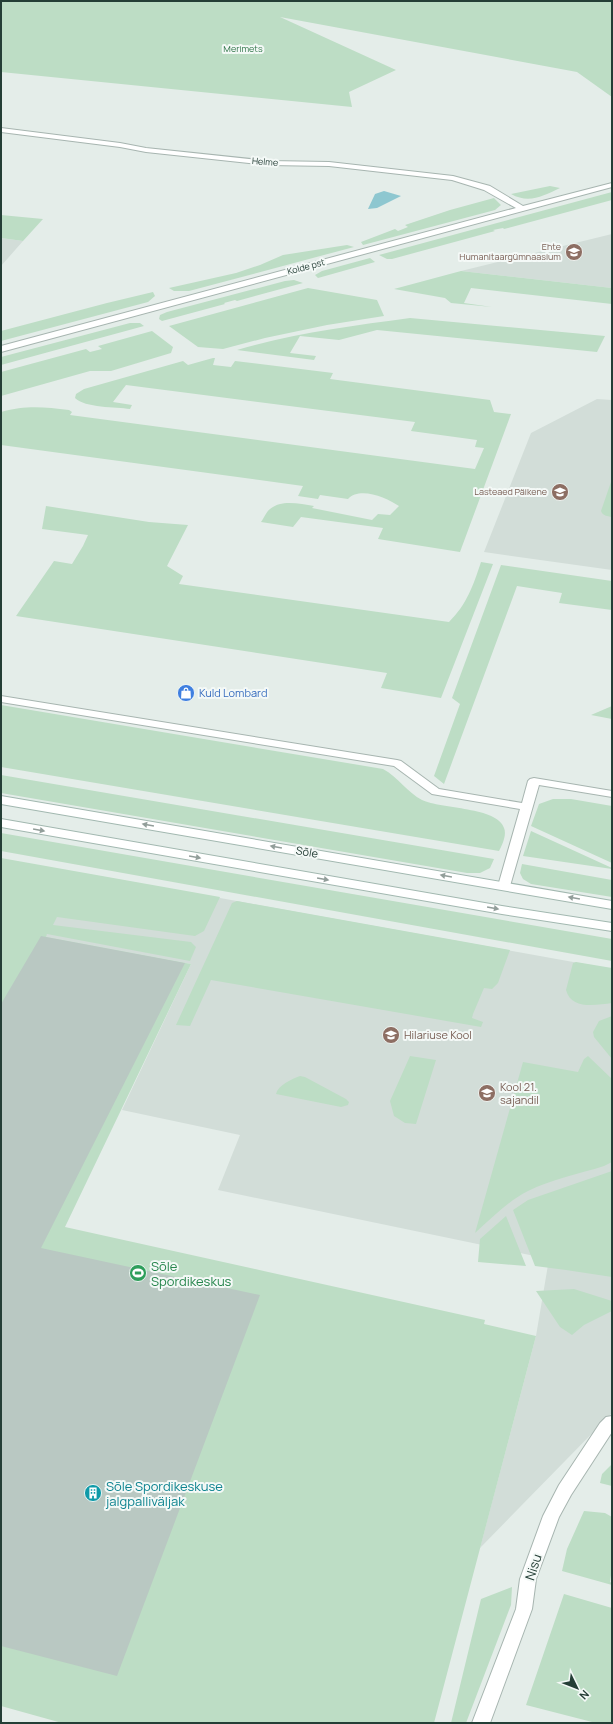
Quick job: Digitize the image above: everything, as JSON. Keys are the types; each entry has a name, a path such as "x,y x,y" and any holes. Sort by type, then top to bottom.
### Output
{"street":[{"name":"Helme","path":"1,130 120,145 146,150 269,163 329,164 453,178 487,188 522,210"},
{"name":"Kolde pst","path":"1,349 612,185"},
{"path":"1,699 397,763 436,792 527,807"},
{"path":"504,886 534,781 612,794"},
{"name":"Sõle","path":"1,800 612,905"},
{"path":"1,823 612,927"},
{"name":"Nisu","path":"480,1723 524,1609 528,1580 551,1516 565,1490 606,1428 612,1422"}],"shaded area":[{"name":"Ehte Humanitaargümnaasium","path":"612,234 612,288 461,271"},
{"path":"1,238 23,241 1,266"},
{"name":"Lasteaed Päikene","path":"597,399 612,400 612,570 484,552 531,433"},
{"path":"82,873 612,969 612,1413 480,1548 536,1336 549,1259 218,1190 240,1135 122,1110 191,964 45,937"}],"green space":[{"name":"Merimets","path":"1,1 612,1 612,97 577,72 280,17 396,70 349,92 352,107 1,72"},
{"path":"550,186 560,188 542,196 530,199 511,194"},
{"path":"612,192 612,200 504,229 493,230 495,231 392,259 387,259 379,255"},
{"path":"494,198 501,205 495,210 363,245 361,242 395,229 398,231 408,227 405,225 450,210"},
{"path":"1,215 43,219 23,241 1,238"},
{"path":"347,245 354,247 189,291 174,291 169,288 236,273 283,255"},
{"path":"370,258 375,262 318,278 315,275 322,271"},
{"path":"461,271 612,288 612,304 471,288 464,303 492,307 451,303 445,298 394,289"},
{"path":"294,280 303,283 237,301 235,300 162,321 159,319 160,315 167,312 285,281"},
{"path":"308,288 377,300 384,316 327,325 265,338 223,349 198,347 169,326"},
{"path":"153,292 155,296 148,302 1,341 1,331"},
{"path":"410,318 605,336 597,352 377,330 339,340 300,336 290,353 316,356 314,360 237,350 301,335"},
{"path":"130,323 140,323 144,326 1,365 1,357"},
{"path":"152,331 173,347 171,353 111,371 90,371 1,396 1,372 86,349 90,352 102,349 98,346"},
{"path":"215,358 213,365 231,367 235,361 333,373 330,379 490,400 494,412 511,414 460,552 378,539 383,528 301,517 293,527 261,522 270,509 286,503 314,506 312,508 372,520 378,514 390,515 399,506 381,497 366,493 353,495 348,499 320,495 318,499 298,496 303,486 1,445 1,412 19,408 35,407 69,410 72,412 70,415 475,469 484,448 475,447 477,440 411,431 415,422 126,385 113,402 132,405 130,409 86,404 75,398 76,394 84,389 183,361 188,365"},
{"path":"612,479 612,517 604,515 601,511"},
{"path":"46,506 149,522 188,525 167,566 183,576 179,584 449,622 465,601 481,562 493,564 441,698 381,688 387,673 16,616 54,561 72,564 88,535 42,529"},
{"path":"501,565 612,581 612,610 559,603 562,593 517,586 444,784 434,776 460,704 452,698"},
{"path":"1,705 383,769 422,800 480,812 500,821 505,831 504,840 499,851 1,767"},
{"path":"612,706 612,719 591,715"},
{"path":"1,775 494,859 490,868 480,873 467,873 1,793"},
{"path":"553,799 571,799 612,806 612,863 531,826 539,804"},
{"path":"531,831 612,868 612,869 523,856"},
{"path":"1,833 612,939 612,961 1,851"},
{"name":"Sõle Spordikeskus","path":"1,858 220,897 204,931 195,936 57,917 53,925 191,942 196,947 190,961 47,934 46,937 191,964 65,1227 485,1320 484,1324 536,1336 434,1723 62,1723 1,1706"},
{"path":"522,864 612,880 612,897 531,884 523,879 520,873"},
{"path":"237,901 510,950 498,983 492,989 484,988 473,1014 472,1018 483,1022 481,1027 211,980 190,1026 176,1025 232,903"},
{"path":"576,962 612,968 612,1003 585,1005 573,1001 566,990 573,963"},
{"path":"612,1016 612,1059 594,1037 593,1032 599,1021"},
{"path":"410,1056 436,1060 416,1124 405,1123 394,1116 390,1101"},
{"path":"588,1056 612,1079 612,1162 604,1166 546,1183 528,1191 507,1205 475,1233 523,1062 578,1072 584,1059"},
{"path":"300,1076 305,1077 346,1099 349,1102 348,1105 341,1107 276,1094 282,1085"},
{"path":"612,1171 612,1277 535,1266 513,1210 528,1200"},
{"path":"506,1216 526,1266 478,1262 480,1239"},
{"path":"574,1289 612,1301 612,1311 584,1325 572,1335 560,1327 536,1291"},
{"path":"612,1464 612,1486 600,1483 602,1474"},
{"path":"584,1511 605,1513 612,1517 612,1568 610,1582 612,1585 562,1571 567,1549"},
{"path":"512,1587 511,1605 466,1723 451,1723 481,1599"},
{"path":"564,1594 612,1608 612,1723 596,1723 526,1705"}],"water":[{"path":"384,191 401,196 377,208 368,209 375,194"}],"building":[{"name":"Sõle Spordikeskuse jalgpalliväljak","path":"41,936 185,963 41,1248 260,1295 117,1676 1,1646 1,1004"}],"place":[{"name":"Ehte Humanitaargümnaasium","path":"574,252"},
{"name":"Lasteaed Päikene","path":"560,492"},
{"name":"Kuld Lombard","path":"186,693"},
{"name":"Hilariuse Kool","path":"391,1035"},
{"name":"Kool 21. sajandil","path":"487,1093"},
{"name":"Sõle Spordikeskus","path":"138,1273"},
{"name":"Sõle Spordikeskuse jalgpalliväljak","path":"93,1493"}]}
